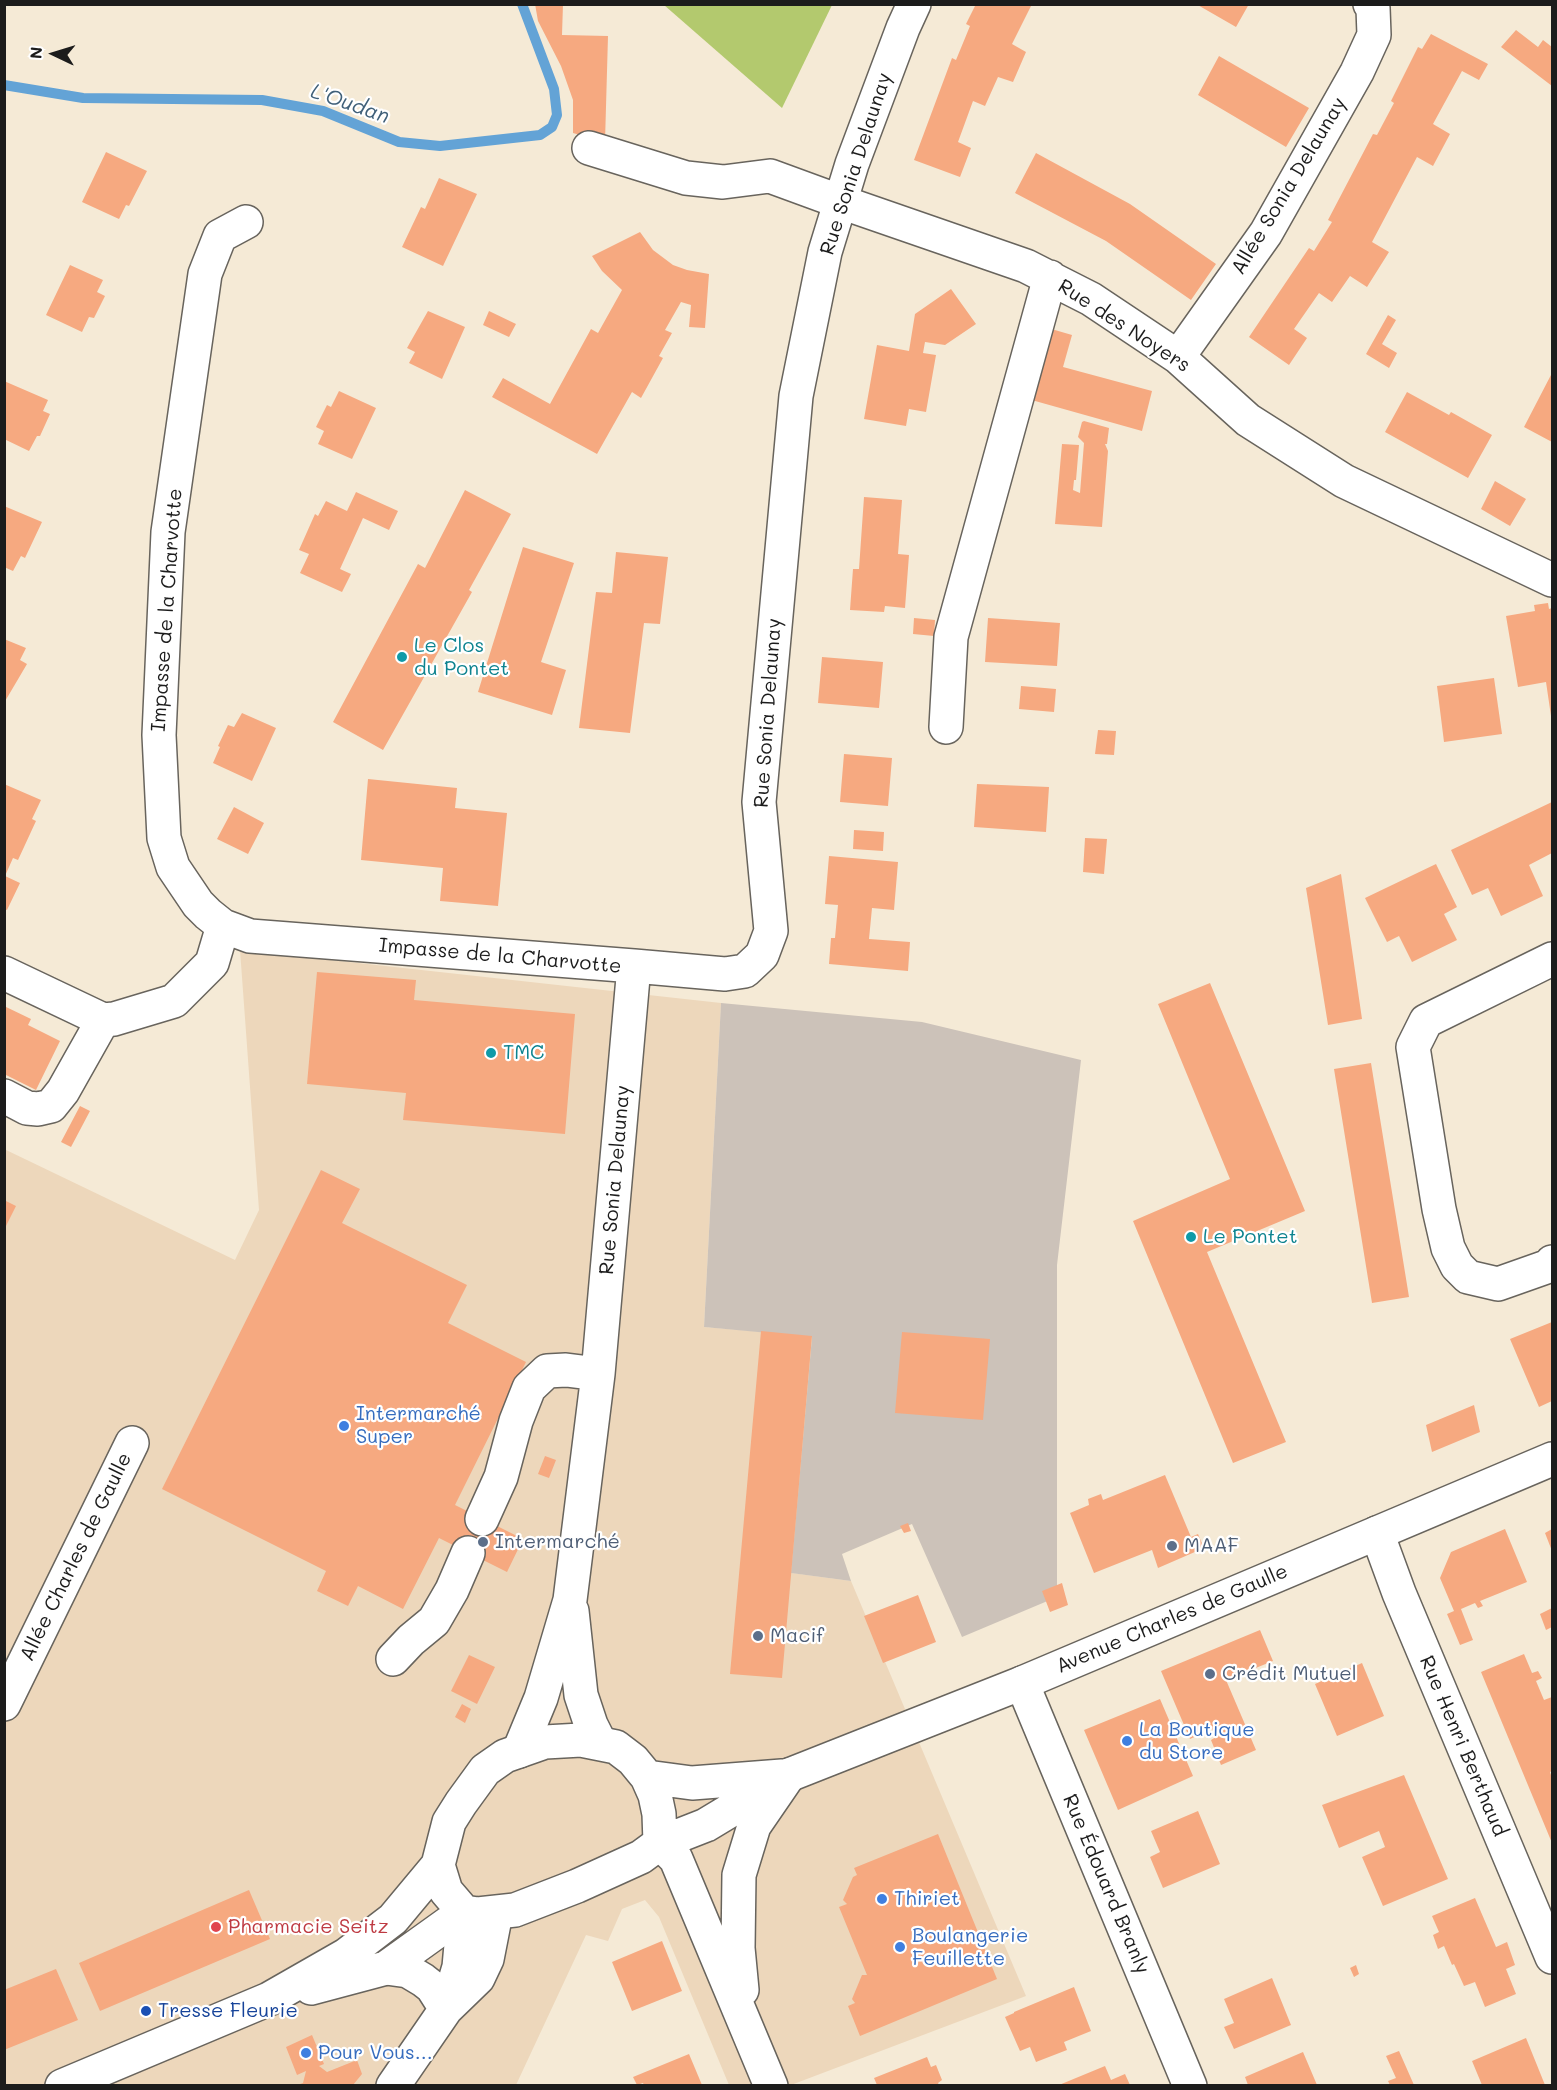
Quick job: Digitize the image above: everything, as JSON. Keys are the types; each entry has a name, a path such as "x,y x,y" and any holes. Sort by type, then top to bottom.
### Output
{"street":[{"name":"Rue Sonia Delaunay","path":"519,1751 542,1698 570,1600 598,1374 634,966 725,974 745,971 762,955 771,931 759,802 794,408 825,252 852,164 914,4"},
{"name":"Allée Sonia Delaunay","path":"1178,357 1266,233 1357,72 1374,35 1373,8 1370,4"},
{"name":"Rue des Noyers","path":"589,148 686,178 723,182 770,176 1026,266 1091,299 1178,357 1248,420 1344,481 1552,579"},
{"name":"Impasse de la Charvotte","path":"246,222 220,236 205,274 168,532 159,735 164,838 173,867 198,904 224,926 250,936 634,966"},
{"path":"946,727 951,637 1050,277"},
{"path":"4,973 103,1020 140,1012 174,1001 212,963 224,926"},
{"path":"1552,959 1426,1021 1413,1047 1448,1248 1457,1266 1468,1276 1498,1284 1549,1266 1552,1262"},
{"path":"4,1095 27,1108 38,1109 51,1106 63,1091 103,1020"},
{"path":"482,1519 501,1478 516,1421 529,1388 547,1371 566,1370 598,1374"},
{"name":"Allée Charles de Gaulle","path":"4,1704 132,1443"},
{"name":"Avenue Charles de Gaulle","path":"660,1843 706,1825 789,1775 1022,1683 1552,1459"},
{"name":"Rue Henri Berthaud","path":"1377,1533 1403,1604 1548,1938"},
{"path":"393,1659 434,1621 452,1590 468,1553"},
{"name":"Rue Sonia Delaunay","path":"570,1600 581,1695 600,1743"},
{"name":"Rue Édouard Branly","path":"1022,1683 1190,2085"},
{"path":"62,2085 269,1999 346,1955 393,1919 438,1865 449,1822 485,1770 505,1756 545,1742 581,1740 616,1747 633,1760 647,1778 655,1795 659,1814 660,1843 676,1859 771,2085"},
{"path":"744,2018 738,1948 737,1889 739,1875 754,1826 789,1775"},
{"name":"Avenue Charles de Gaulle","path":"647,1778 692,1784 789,1775"},
{"path":"438,1865 446,1892 464,1912 496,1913 515,1910 577,1886 641,1857 660,1843"},
{"path":"269,1999 386,1968 464,1912"},
{"path":"446,2009 459,1967 464,1912"},
{"path":"393,2085 446,2009 478,1978 487,1959 496,1913"},
{"path":"386,1968 408,1971 423,1980 432,1987 446,2009"}],"shaded area":[{"path":"240,950 721,1003 704,1327 812,1336 792,1573 851,1581 1026,1996 791,2085 729,2085 659,1917 645,1900 622,1909 608,1941 586,1935 516,2085 5,2085 4,1149 235,1260 259,1210"},
{"path":"721,1003 922,1022 1081,1060 1057,1265 1057,1597 962,1637 912,1524 842,1554 851,1581 791,1573 812,1337 704,1327"}],"green space":[{"path":"664,5 832,5 782,108"}],"building":[{"path":"535,4 563,4 562,35 608,36 605,142 573,133 573,100 561,66 538,21"},
{"path":"976,4 1032,4 1012,44 1026,52 1013,82 998,77 985,106 973,101 958,142 971,148 960,177 914,160 952,58 956,60 970,26 966,24"},
{"path":"1196,4 1249,4 1236,27"},
{"path":"1516,30 1538,47 1543,40 1552,47 1552,86 1501,47"},
{"path":"1431,34 1488,64 1479,80 1462,71 1433,124 1450,134 1433,166 1417,157 1372,242 1389,252 1367,287 1350,276 1332,302 1319,293 1294,329 1307,338 1289,365 1249,337 1309,248 1314,251 1332,222 1328,220 1373,134 1377,135 1394,103 1391,101 1418,47 1422,49"},
{"path":"1219,56 1309,108 1286,147 1198,95"},
{"path":"106,152 147,171 129,206 126,205 119,219 82,202"},
{"path":"1036,153 1130,204 1216,264 1191,300 1106,241 1015,193"},
{"path":"439,178 477,194 443,266 402,247 421,207 425,209"},
{"path":"640,232 653,250 673,265 709,274 705,328 689,327 691,305 681,302 665,330 672,333 659,356 663,358 641,398 632,392 597,454 492,397 503,378 550,404 591,329 598,333 622,290 602,271 592,256"},
{"path":"70,265 103,280 97,292 105,296 94,318 89,317 82,332 46,315"},
{"path":"951,289 976,324 945,345 925,342 923,353 936,355 926,412 909,409 906,426 864,419 877,345 909,351 915,314"},
{"path":"428,311 465,327 442,379 409,363 415,352 407,348"},
{"path":"489,311 516,324 509,337 483,325"},
{"path":"1388,315 1396,320 1382,344 1397,353 1389,368 1366,354"},
{"path":"1048,328 1072,335 1063,367 1152,391 1142,431 1028,399"},
{"path":"1552,373 1552,442 1524,427"},
{"path":"4,381 48,400 43,411 50,414 40,436 37,436 29,451 4,439"},
{"path":"339,391 376,408 352,459 318,444 324,431 316,427 327,405 331,407"},
{"path":"1407,392 1449,415 1451,412 1492,435 1468,478 1385,432"},
{"path":"1084,421 1109,428 1107,444 1105,444 1108,451 1102,527 1055,524 1062,444 1079,445 1073,490 1080,493 1084,443 1078,437"},
{"path":"1495,481 1526,499 1510,526 1481,509"},
{"name":"Le Clos du Pontet","path":"465,490 511,514 469,590 472,592 383,750 333,722 418,564 425,568"},
{"path":"356,492 398,511 389,530 363,518 340,569 351,574 342,592 300,573 309,554 299,550 315,514 318,516 326,501 347,511"},
{"path":"864,497 902,500 898,554 909,555 905,608 885,606 884,612 850,610 853,569 859,569"},
{"path":"4,506 42,522 25,558 21,556 13,571 4,567"},
{"name":"Le Clos du Pontet","path":"523,547 574,563 541,662 566,670 552,715 478,692"},
{"path":"616,552 668,557 660,624 644,623 630,733 579,728 596,592 612,593"},
{"path":"1548,603 1549,609 1552,608 1551,716 1546,682 1518,687 1506,616 1535,611 1534,605"},
{"path":"914,618 935,620 934,636 913,634"},
{"path":"988,618 1060,623 1057,666 985,662"},
{"path":"4,639 26,648 20,660 27,664 4,703"},
{"path":"822,657 883,662 879,708 818,703"},
{"path":"1494,678 1502,734 1444,742 1437,686"},
{"path":"1021,686 1056,689 1054,712 1019,709"},
{"path":"242,713 276,728 252,781 213,763 228,725 234,727"},
{"path":"1098,730 1116,731 1114,755 1095,754"},
{"path":"844,754 892,758 888,806 840,802"},
{"path":"368,779 457,788 455,808 507,813 498,906 440,901 443,868 361,860"},
{"path":"4,784 41,800 32,819 36,821 18,860 13,858 5,876 20,883 7,910 4,909"},
{"path":"977,784 1049,787 1046,832 974,827"},
{"path":"1552,802 1552,853 1529,865 1543,896 1501,916 1488,888 1472,895 1451,850"},
{"path":"234,807 264,823 248,854 217,839"},
{"path":"854,830 884,832 883,851 853,849"},
{"path":"1085,838 1107,839 1104,874 1083,872"},
{"path":"829,856 898,862 894,910 872,908 869,939 910,942 908,971 829,964 831,938 835,938 838,905 825,904"},
{"path":"1436,864 1457,907 1444,914 1457,940 1412,962 1399,936 1387,942 1365,898"},
{"path":"1341,874 1362,1019 1328,1025 1306,888"},
{"path":"317,972 416,980 414,1000 575,1014 565,1134 403,1120 406,1093 307,1084"},
{"name":"Le Pontet","path":"1210,983 1305,1211 1207,1252 1286,1442 1233,1463 1133,1221 1230,1179 1158,1004"},
{"path":"4,1006 31,1019 28,1025 60,1041 36,1090 4,1074"},
{"path":"1371,1063 1409,1297 1372,1303 1334,1069"},
{"path":"80,1106 90,1111 71,1147 61,1142"},
{"name":"Intermarché Super","path":"321,1170 360,1189 342,1223 467,1285 448,1323 526,1362 455,1505 523,1539 507,1572 439,1538 403,1609 358,1586 348,1606 317,1591 326,1571 162,1489"},
{"path":"4,1200 16,1206 4,1230"},
{"path":"1552,1322 1552,1401 1539,1407 1510,1339"},
{"path":"761,1331 812,1336 782,1678 730,1674"},
{"path":"902,1332 990,1339 983,1420 895,1413"},
{"path":"1474,1405 1480,1432 1432,1452 1426,1425"},
{"path":"545,1456 556,1460 549,1478 538,1474"},
{"path":"1165,1475 1191,1537 1198,1534 1204,1548 1158,1568 1152,1550 1094,1573 1070,1513 1089,1505 1088,1499 1101,1494 1103,1500"},
{"path":"908,1523 911,1531 904,1533 900,1526"},
{"path":"1505,1529 1527,1582 1480,1601 1483,1606 1478,1608 1475,1603 1461,1609 1473,1640 1460,1645 1447,1614 1454,1611 1440,1578 1451,1552"},
{"path":"1552,1529 1552,1551 1545,1533"},
{"path":"1062,1583 1068,1605 1050,1612 1042,1591"},
{"path":"918,1595 936,1642 883,1663 864,1616"},
{"path":"1552,1608 1552,1627 1546,1630 1540,1614"},
{"path":"1260,1630 1273,1661 1226,1680 1256,1750 1221,1765 1211,1740 1216,1737 1212,1729 1190,1739 1161,1671"},
{"path":"1524,1654 1532,1673 1538,1671 1542,1678 1536,1681 1544,1700 1552,1697 1552,1771 1550,1772 1552,1778 1552,1843 1481,1672"},
{"path":"469,1655 495,1667 477,1704 451,1691"},
{"path":"1362,1663 1384,1716 1337,1736 1315,1684"},
{"path":"1160,1699 1193,1776 1118,1810 1084,1730"},
{"path":"462,1704 471,1709 465,1723 455,1717"},
{"path":"1404,1775 1448,1879 1383,1906 1362,1857 1385,1847 1379,1831 1339,1848 1322,1805"},
{"path":"1198,1811 1220,1864 1163,1888 1150,1857 1160,1852 1151,1831"},
{"path":"938,1834 997,1979 860,2036 848,2006 855,2003 852,1999 862,1975 867,1975 839,1907 847,1904 843,1900 853,1877 857,1875 854,1868"},
{"path":"249,1890 270,1939 100,2011 79,1963"},
{"path":"1475,1898 1496,1947 1507,1942 1515,1965 1506,1969 1516,1994 1485,2007 1475,1982 1464,1986 1444,1946 1438,1949 1433,1935 1439,1932 1432,1916"},
{"path":"662,1941 682,1991 632,2011 612,1962"},
{"path":"1356,1965 1359,1974 1354,1977 1350,1968"},
{"path":"56,1969 78,2020 4,2050 4,1990"},
{"path":"1272,1978 1291,2025 1234,2049 1224,2027 1234,2023 1224,1999"},
{"path":"1074,1987 1091,2031 1064,2042 1067,2050 1036,2062 1030,2047 1020,2051 1005,2017"},
{"path":"312,2035 324,2064 319,2066 327,2072 357,2060 362,2074 353,2085 297,2085 303,2083 306,2071 297,2075 286,2047"},
{"path":"1526,2038 1545,2085 1482,2085 1472,2061"},
{"path":"1399,2051 1414,2085 1390,2085 1388,2081 1396,2078 1386,2056"},
{"path":"1303,2052 1317,2085 1248,2085 1245,2077"},
{"path":"689,2054 702,2085 644,2085 643,2083 637,2085 633,2077"},
{"path":"927,2057 931,2067 936,2065 942,2080 938,2083 939,2085 877,2085 874,2078"},
{"path":"1105,2066 1111,2080 1125,2074 1130,2085 1059,2085"}],"waterway":[{"name":"L'Oudan","path":"4,85 83,98 262,100 323,111 399,142 440,146 540,135 552,127 557,115 554,89 522,4"}],"place":[{"name":"Le Clos du Pontet","path":"402,657"},
{"name":"TMC","path":"491,1053"},
{"name":"Le Pontet","path":"1191,1237"},
{"name":"Intermarché Super","path":"344,1426"},
{"name":"Intermarché","path":"483,1542"},
{"name":"MAAF","path":"1172,1546"},
{"name":"Macif","path":"758,1636"},
{"name":"Crédit Mutuel","path":"1210,1674"},
{"name":"La Boutique du Store","path":"1127,1741"},
{"name":"Thiriet","path":"882,1899"},
{"name":"Pharmacie Seitz","path":"216,1927"},
{"name":"Boulangerie Feuillette","path":"900,1947"},
{"name":"Tresse Fleurie","path":"146,2011"},
{"name":"Pour Vous...","path":"306,2053"}]}
